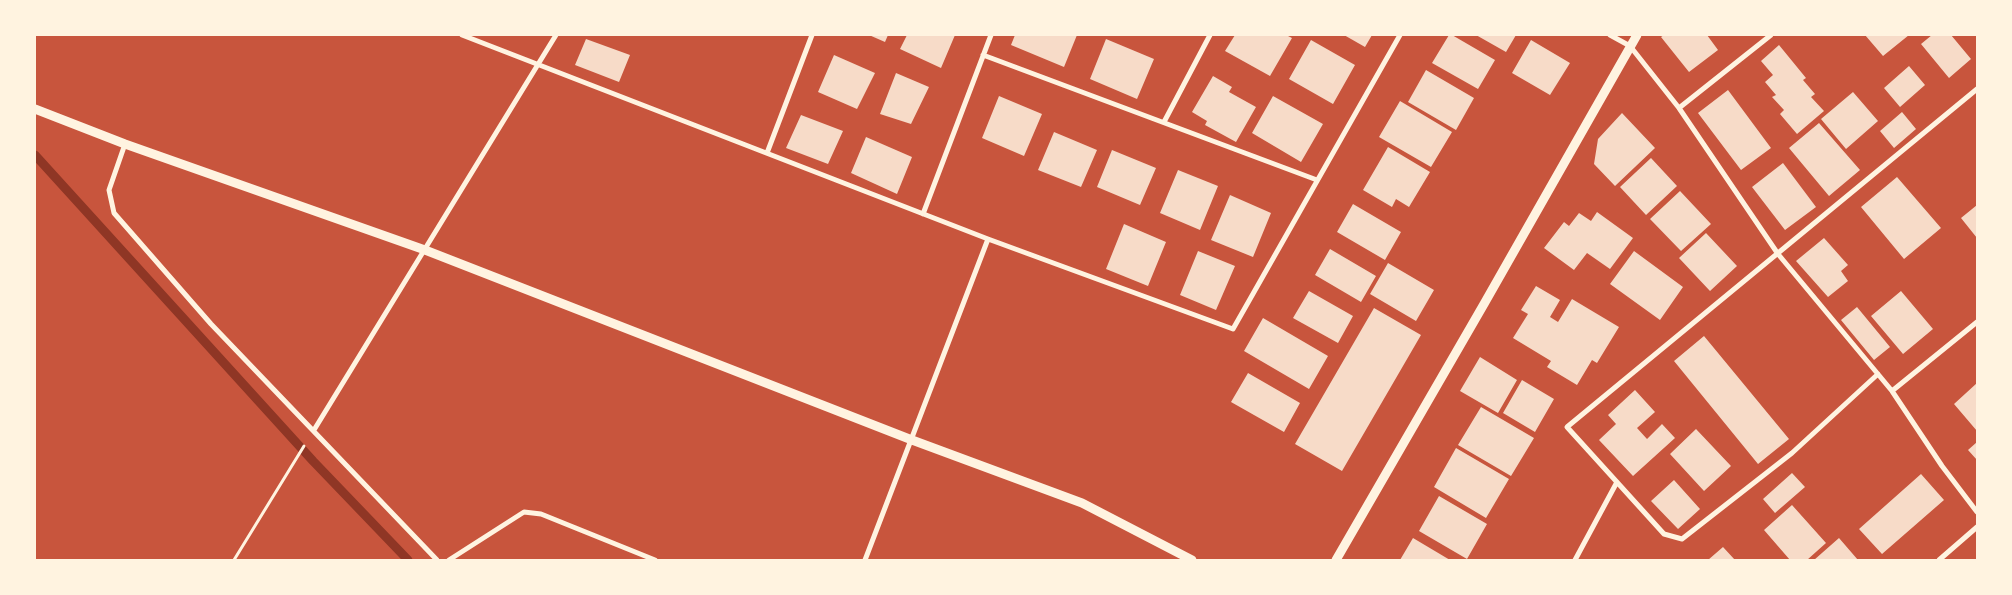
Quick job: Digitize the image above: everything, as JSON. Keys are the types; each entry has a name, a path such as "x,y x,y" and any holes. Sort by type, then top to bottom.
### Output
{"street":[{"path":"462,35 988,239 1233,329 1400,35"},
{"path":"314,430 556,35"},
{"path":"767,153 812,35"},
{"path":"923,214 991,35"},
{"path":"1164,122 1210,35"},
{"path":"1610,35 1630,46 1679,108 1778,254 1892,391 1942,466 1977,512"},
{"path":"1336,560 1636,35"},
{"path":"1679,108 1771,35"},
{"path":"983,55 1317,180"},
{"path":"1878,374 1792,452 1682,539 1664,534 1567,427 1977,90"},
{"path":"35,109 125,144 425,250 912,440 1082,504 1192,560"},
{"path":"125,144 109,190 114,213 211,324 437,560"},
{"path":"865,560 988,239"},
{"path":"1892,391 1977,322"},
{"path":"1574,560 1617,482"},
{"path":"449,560 524,512 541,514 655,560"},
{"path":"1939,560 1977,527"}],"path":[{"path":"234,560 314,430"}],"building":[{"path":"869,35 888,35 885,42"},
{"path":"907,35 955,35 941,68 900,49"},
{"path":"1015,35 1077,35 1064,67 1011,45"},
{"path":"1235,35 1286,35 1292,38 1270,76 1225,51"},
{"path":"1344,35 1372,35 1365,47"},
{"path":"1449,35 1495,60 1478,89 1432,63"},
{"path":"1476,35 1516,35 1506,52"},
{"path":"1664,35 1707,35 1718,50 1689,72 1661,37"},
{"path":"1865,35 1909,35 1883,56"},
{"path":"1932,35 1951,35 1971,59 1949,78 1921,44"},
{"path":"586,39 630,55 619,82 575,65"},
{"path":"1106,39 1154,59 1137,99 1090,79"},
{"path":"1311,40 1355,65 1333,104 1289,79"},
{"path":"1531,40 1570,63 1550,95 1512,73"},
{"path":"1779,45 1806,78 1803,80 1815,94 1811,97 1824,111 1797,134 1780,114 1784,110 1772,97 1776,95 1765,82 1773,75 1761,61"},
{"path":"834,55 875,73 857,109 818,92"},
{"path":"1909,66 1925,85 1900,107 1884,88"},
{"path":"1426,70 1474,98 1456,130 1408,102"},
{"path":"896,73 929,87 911,124 880,114"},
{"path":"1213,76 1232,87 1229,92 1256,107 1236,142 1205,125 1207,121 1192,112"},
{"path":"1728,90 1771,148 1741,170 1698,113"},
{"path":"1853,92 1878,121 1846,149 1821,119"},
{"path":"999,96 1042,114 1024,156 982,138"},
{"path":"1273,96 1323,124 1301,162 1252,133"},
{"path":"1400,101 1452,132 1431,167 1379,137"},
{"path":"1902,112 1916,129 1894,148 1880,131"},
{"path":"1622,113 1655,148 1615,186 1594,164 1598,139"},
{"path":"801,115 843,131 828,164 786,148"},
{"path":"1819,123 1860,170 1829,196 1789,148"},
{"path":"1054,132 1097,150 1081,187 1038,170"},
{"path":"866,137 912,157 897,194 851,173"},
{"path":"1388,147 1430,172 1409,207 1396,199 1392,207 1363,190"},
{"path":"1112,150 1156,168 1140,205 1097,187"},
{"path":"1651,158 1677,186 1646,215 1620,187"},
{"path":"1783,163 1816,207 1785,230 1752,187"},
{"path":"1178,170 1218,186 1200,230 1160,213"},
{"path":"1897,177 1941,228 1904,259 1861,207"},
{"path":"1680,191 1711,224 1681,251 1650,219"},
{"path":"1230,195 1271,213 1253,257 1211,240"},
{"path":"1353,204 1401,232 1385,260 1337,232"},
{"path":"1977,205 1977,238 1961,218"},
{"path":"1597,212 1633,238 1610,269 1587,253 1574,270 1544,248 1564,222 1569,226 1579,213 1591,221"},
{"path":"1124,224 1166,242 1148,286 1106,269"},
{"path":"1706,233 1737,266 1710,291 1679,258"},
{"path":"1824,238 1848,265 1841,271 1848,281 1828,297 1796,261"},
{"path":"1330,249 1376,276 1361,302 1315,275"},
{"path":"1198,251 1235,266 1216,310 1180,295"},
{"path":"1634,251 1683,287 1660,320 1610,284"},
{"path":"1388,263 1434,290 1416,321 1370,294"},
{"path":"1536,286 1560,300 1550,317 1558,322 1572,299 1619,327 1597,363 1592,360 1577,385 1547,367 1551,361 1513,338 1528,314 1521,310"},
{"path":"1309,291 1353,316 1338,343 1293,318"},
{"path":"1901,291 1933,329 1903,354 1871,316"},
{"path":"1857,307 1890,347 1874,360 1841,320"},
{"path":"1374,308 1421,335 1342,471 1295,444"},
{"path":"1263,318 1328,356 1309,389 1244,351"},
{"path":"1704,336 1789,439 1758,464 1674,361"},
{"path":"1480,357 1517,380 1498,413 1460,391"},
{"path":"1248,373 1300,403 1284,432 1231,402"},
{"path":"1522,380 1554,399 1535,432 1503,413"},
{"path":"1977,383 1977,431 1954,404"},
{"path":"1635,390 1655,412 1637,428 1647,439 1662,424 1675,438 1633,476 1599,440 1616,424 1608,415"},
{"path":"1481,407 1534,438 1511,476 1458,445"},
{"path":"1696,429 1731,466 1704,491 1670,454"},
{"path":"1977,442 1977,460 1968,450"},
{"path":"1456,448 1509,479 1486,518 1434,487"},
{"path":"1792,473 1805,487 1775,513 1763,499"},
{"path":"1921,474 1944,500 1882,554 1859,529"},
{"path":"1674,480 1700,509 1678,529 1651,501"},
{"path":"1439,496 1487,524 1467,559 1419,531"},
{"path":"1792,505 1826,543 1807,560 1790,560 1764,530"},
{"path":"1413,538 1450,560 1400,560"},
{"path":"1839,538 1858,560 1814,560"},
{"path":"1723,547 1735,560 1708,560"}],"waterway":[{"path":"35,155 313,461 408,560"}]}
